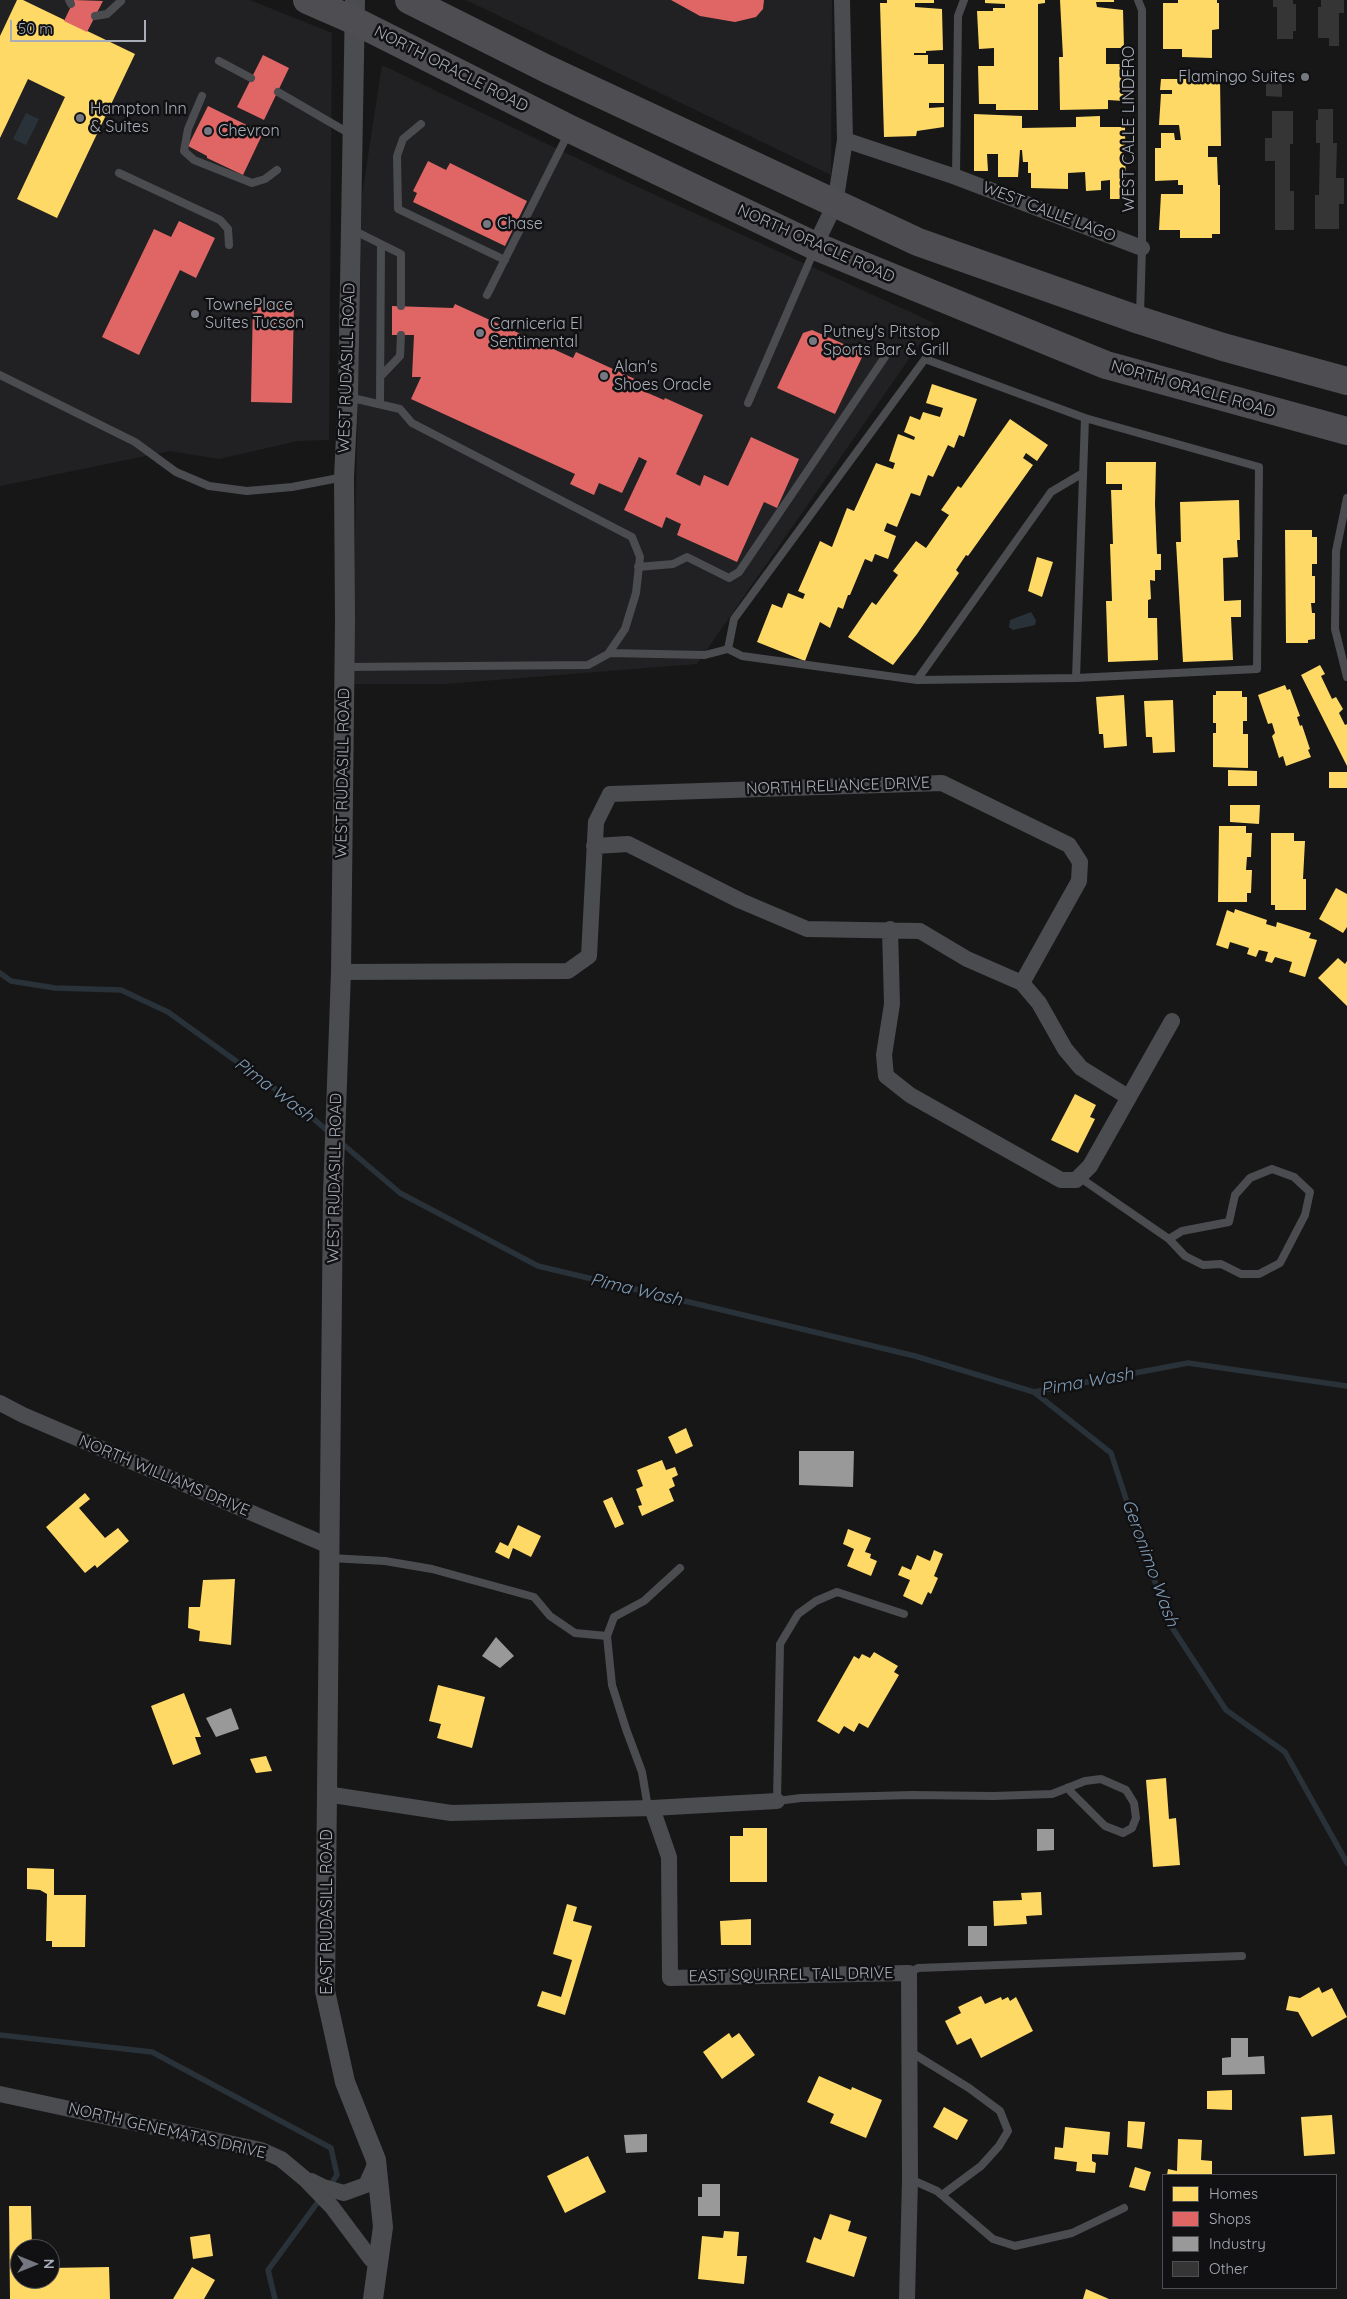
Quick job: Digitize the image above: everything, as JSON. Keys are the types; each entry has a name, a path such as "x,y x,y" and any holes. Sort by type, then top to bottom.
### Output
{"highway":[{"name":"NORTH ORACLE ROAD","path":"307,0 355,10 570,129 815,246 1106,365 1347,431"},
{"path":"409,0 547,69 918,242 1139,320 1223,347 1347,381"}],"street":[{"path":"815,246 835,204 845,140 842,0"},
{"name":"WEST RUDASILL ROAD","path":"328,1552 333,1194 341,972 344,477 348,397 355,10"},
{"name":"WEST CALLE LAGO","path":"845,140 956,177 1142,248"},
{"name":"NORTH RELIANCE DRIVE","path":"594,846 596,822 610,794 942,783 1069,845 1080,862 1079,881 1022,983"},
{"path":"341,972 568,971 589,956 594,846 628,844 741,901 808,929 920,931 967,959 1022,983 1039,1003 1065,1050 1081,1068 1128,1096"},
{"path":"890,929 892,1004 884,1055 886,1076 910,1095 1062,1180 1076,1180 1090,1166 1172,1021"},
{"name":"NORTH WILLIAMS DRIVE","path":"0,1403 328,1552"},
{"name":"EAST RUDASILL ROAD","path":"328,1552 325,1991 345,2082 376,2163 383,2227 373,2299"},
{"path":"326,1794 451,1813 650,1808 777,1801"},
{"name":"EAST SQUIRREL TAIL DRIVE","path":"650,1808 669,1857 670,1978 909,1973 910,2179 907,2299"},
{"name":"NORTH GENEMATAS DRIVE","path":"0,2094 261,2150 281,2158 300,2174 332,2207 371,2259 378,2264"},
{"path":"300,2174 322,2187 344,2193 366,2185 376,2163"}],"lane":[{"path":"956,177 958,16 964,0"},
{"name":"WEST CALLE LINDERO","path":"1138,0 1142,10 1142,248 1139,320"},
{"path":"95,16 107,14 121,1"},
{"path":"219,61 251,78"},
{"path":"278,92 353,136"},
{"path":"202,96 188,129 184,151 194,160 252,183 265,179 277,170"},
{"path":"421,124 404,139 397,156 398,209 505,260"},
{"path":"487,295 570,129"},
{"path":"118,173 220,220 228,229 229,245"},
{"path":"350,229 401,254 401,306"},
{"path":"380,404 381,245"},
{"path":"748,403 815,246"},
{"path":"380,377 400,356 401,335"},
{"path":"638,567 673,564 687,557 729,578 739,572 890,348"},
{"path":"609,653 705,655 728,649 742,656 917,680 1076,678 1257,668 1259,468 1085,418 925,359 734,619 728,649"},
{"path":"0,375 135,442 176,472 209,486 247,491 292,487 344,477"},
{"path":"344,667 588,665 609,653 625,629 636,593 640,557 632,537 412,424 400,409 348,397"},
{"path":"1076,678 1085,418"},
{"path":"917,680 1051,492 1083,473"},
{"path":"1347,498 1336,551 1335,629 1347,677"},
{"path":"1079,1177 1169,1239 1185,1256 1203,1265 1221,1264 1241,1274 1259,1274 1280,1263 1306,1215 1310,1192 1294,1177 1272,1169 1250,1178 1234,1195 1229,1222 1182,1231 1169,1239"},
{"path":"328,1552 432,1569 534,1597 550,1616 575,1633 607,1636"},
{"path":"650,1808 642,1772 612,1685 607,1636 614,1617 644,1600 680,1568"},
{"path":"904,1614 837,1592 816,1600 798,1614 780,1644 777,1801 801,1798 912,1795 994,1796 1052,1794 1067,1788 1085,1781 1101,1779 1126,1790 1134,1803 1136,1818 1132,1828 1123,1833 1105,1826 1067,1788"},
{"path":"909,1973 918,1968 1242,1956"},
{"path":"909,2051 969,2088 1000,2111 1008,2131 999,2146 982,2166 942,2195"},
{"path":"910,2179 937,2191 993,2239 1014,2246 1072,2233 1124,2208"}],"shaded area":[{"path":"0,0 250,0 332,33 329,440 298,441 219,459 170,451 0,486"},
{"path":"466,0 832,0 831,175"},
{"path":"382,65 612,175 934,323 697,664 446,684 352,684 362,195"},
{"path":"26,113 39,119 26,145 13,139"},
{"path":"1031,612 1036,620 1035,625 1013,630 1009,627 1010,620"}],"building: Homes":[{"name":"Hampton Inn & Suites","path":"17,0 23,0 135,54 57,218 17,199 65,97 28,79 0,138 0,36"},
{"path":"887,0 934,0 934,3 915,3 915,7 942,9 943,50 914,53 914,55 928,55 928,64 944,64 944,103 929,103 929,108 944,107 944,127 917,131 916,136 884,137 880,3 887,3"},
{"path":"985,0 1045,0 1045,3 1038,4 1038,110 996,110 996,104 979,104 978,66 994,66 994,48 979,49 977,11 993,11 993,8 1005,8 1005,4 985,3"},
{"path":"1060,0 1114,0 1114,2 1096,2 1097,7 1123,10 1124,48 1106,48 1106,64 1124,64 1124,101 1108,100 1108,109 1060,110 1059,57 1063,57"},
{"path":"1178,0 1217,0 1217,3 1219,3 1219,29 1212,30 1212,58 1182,57 1182,49 1163,49 1163,3 1178,3"},
{"path":"1161,79 1220,79 1221,146 1208,146 1208,157 1217,157 1218,185 1220,185 1220,234 1212,234 1212,238 1180,238 1180,230 1159,230 1161,194 1183,194 1183,185 1178,185 1178,180 1155,181 1155,148 1161,148 1161,133 1174,133 1175,140 1181,140 1179,125 1159,125 1161,94 1172,94 1172,90 1160,90"},
{"path":"974,114 1022,116 1022,128 1076,127 1076,117 1100,116 1100,127 1125,127 1126,199 1110,199 1110,180 1101,181 1101,190 1086,191 1085,172 1068,173 1068,189 1031,188 1031,173 1028,173 1028,162 1023,162 1022,150 1020,150 1018,177 998,177 998,154 987,154 988,171 974,171"},
{"path":"932,384 977,399 964,437 959,435 954,448 948,445 933,477 928,475 920,496 911,493 897,527 887,523 884,531 896,536 888,559 875,554 872,562 865,559 843,609 838,607 830,628 820,622 805,661 757,642 772,604 782,608 788,593 803,599 805,594 798,591 820,541 832,547 847,508 854,511 876,463 893,469 895,463 889,461 898,434 914,440 915,437 904,432 910,416 920,420 923,412 940,417 943,408 926,403"},
{"path":"1010,419 1048,445 1037,461 1026,453 1023,458 1033,465 968,556 966,555 956,570 959,573 893,665 848,637 872,602 876,605 898,575 893,571 916,541 926,548 949,515 941,510 958,486 961,488"},
{"path":"1106,462 1156,462 1157,554 1161,554 1161,570 1155,570 1155,581 1150,580 1151,599 1148,600 1148,618 1157,618 1158,660 1108,662 1106,601 1112,601 1110,544 1113,544 1111,490 1122,490 1122,484 1106,484"},
{"path":"1239,500 1240,540 1237,540 1238,557 1223,558 1224,601 1241,600 1241,617 1231,617 1233,660 1183,662 1176,542 1181,542 1180,502"},
{"path":"1285,530 1312,530 1312,537 1317,537 1317,564 1312,564 1312,576 1315,576 1315,603 1311,603 1312,613 1315,613 1315,639 1308,640 1308,643 1286,643"},
{"path":"1037,557 1053,562 1042,597 1028,591"},
{"path":"1320,665 1325,674 1321,676 1332,699 1336,697 1343,709 1339,713 1345,725 1347,724 1347,766 1301,675"},
{"path":"1285,685 1287,690 1290,689 1300,716 1297,717 1300,726 1302,725 1311,757 1286,766 1283,756 1279,758 1272,736 1275,733 1272,723 1268,724 1258,695"},
{"path":"1216,691 1242,691 1242,697 1247,697 1247,721 1243,721 1243,734 1248,734 1248,768 1213,767 1213,733 1216,733 1216,723 1213,723 1213,695 1216,695"},
{"path":"1124,695 1127,746 1104,748 1103,734 1099,734 1096,697"},
{"path":"1173,700 1175,752 1153,753 1152,737 1146,737 1144,701"},
{"path":"1228,770 1257,771 1257,786 1228,786"},
{"path":"1329,772 1347,772 1347,788 1329,788"},
{"path":"1230,805 1260,805 1259,824 1230,822"},
{"path":"1219,826 1246,826 1246,833 1252,833 1251,857 1247,857 1246,870 1252,870 1251,893 1247,893 1247,902 1218,902"},
{"path":"1271,833 1294,833 1294,841 1305,841 1303,879 1306,879 1306,910 1275,910 1275,905 1271,905"},
{"path":"1336,888 1347,894 1347,927 1343,933 1319,919"},
{"path":"1235,909 1267,920 1266,924 1276,927 1277,922 1311,933 1309,938 1317,940 1305,977 1289,972 1292,962 1275,957 1272,963 1265,961 1268,952 1259,950 1256,957 1247,954 1249,948 1230,942 1228,949 1216,945 1227,910 1234,913"},
{"path":"1338,958 1345,964 1347,961 1347,1006 1318,978"},
{"path":"1075,1094 1096,1105 1090,1117 1095,1119 1078,1153 1051,1140"},
{"path":"686,1428 693,1446 676,1454 668,1437"},
{"path":"662,1460 666,1470 675,1467 678,1475 672,1478 675,1486 669,1489 674,1501 642,1516 638,1506 642,1505 636,1489 643,1486 637,1470"},
{"path":"85,1493 90,1499 79,1508 105,1538 118,1528 129,1541 97,1568 95,1565 85,1573 46,1527"},
{"path":"612,1497 624,1524 615,1528 603,1501"},
{"path":"518,1525 541,1536 531,1557 513,1548 509,1559 495,1552 500,1542 508,1546"},
{"path":"848,1529 871,1538 865,1552 871,1554 870,1558 877,1561 871,1576 847,1566 854,1549 843,1544"},
{"path":"934,1550 943,1554 934,1576 938,1578 931,1594 928,1592 922,1605 903,1596 910,1580 898,1575 902,1566 911,1570 917,1555 930,1561"},
{"path":"235,1579 231,1645 199,1641 200,1631 188,1628 189,1607 200,1607 203,1580"},
{"path":"874,1652 898,1666 894,1672 899,1675 868,1728 859,1723 854,1732 844,1726 839,1734 817,1721 854,1656 859,1659 862,1654 870,1658"},
{"path":"438,1685 485,1697 472,1748 437,1738 441,1724 429,1721"},
{"path":"184,1693 201,1737 195,1737 201,1754 173,1765 151,1706"},
{"path":"266,1756 272,1771 256,1773 250,1759"},
{"path":"1166,1778 1169,1819 1176,1818 1180,1865 1153,1867 1146,1780"},
{"path":"743,1828 767,1828 767,1882 730,1882 730,1836 743,1836"},
{"path":"27,1868 54,1869 54,1895 86,1895 85,1947 52,1947 52,1941 46,1941 47,1894 40,1890 27,1889"},
{"path":"1041,1892 1042,1915 1026,1916 1027,1924 994,1926 993,1901 1022,1900 1021,1893"},
{"path":"567,1904 577,1907 573,1921 592,1926 565,2015 537,2006 542,1991 561,1997 572,1960 553,1954"},
{"path":"751,1919 751,1945 721,1945 720,1921"},
{"path":"1319,1987 1322,1993 1332,1988 1347,2017 1312,2037 1298,2012 1286,2010 1289,1996 1300,1998"},
{"path":"981,1996 985,2004 1001,1997 1002,2000 1008,1997 1010,2001 1016,1997 1033,2031 981,2058 971,2038 957,2045 945,2021 961,2013 958,2007"},
{"path":"729,2033 732,2038 739,2033 755,2055 722,2079 703,2052"},
{"path":"819,2076 851,2090 852,2087 882,2100 866,2138 830,2123 834,2114 807,2102"},
{"path":"1232,2090 1232,2110 1207,2109 1207,2091"},
{"path":"944,2107 968,2120 957,2140 933,2127"},
{"path":"1332,2115 1335,2154 1304,2156 1301,2117"},
{"path":"1128,2121 1145,2122 1142,2149 1127,2147"},
{"path":"1065,2127 1110,2132 1108,2155 1092,2154 1092,2161 1096,2163 1095,2173 1076,2171 1077,2162 1054,2159 1055,2147 1063,2148"},
{"path":"1178,2139 1202,2140 1201,2160 1212,2161 1212,2174 1167,2174 1168,2169 1177,2171"},
{"path":"588,2156 606,2192 565,2213 547,2176"},
{"path":"1135,2167 1151,2172 1145,2191 1129,2187"},
{"path":"9,2206 31,2206 32,2239 10,2239 10,2289 60,2289 60,2268 109,2267 110,2299 10,2299"},
{"path":"830,2214 851,2221 848,2231 867,2237 854,2277 806,2262 814,2237 821,2240"},
{"path":"724,2231 739,2232 737,2256 747,2256 744,2284 698,2279 702,2236 723,2238"},
{"path":"210,2234 213,2256 193,2259 190,2237"},
{"path":"192,2267 215,2280 204,2299 173,2299"},
{"path":"1086,2289 1109,2299 1083,2299"}],"building: Shops":[{"path":"74,0 103,1 87,32 64,21"},
{"path":"671,0 764,0 763,9 756,17 735,22 700,16"},
{"name":"Chevron","path":"263,55 289,68 264,120 237,107"},
{"path":"208,106 263,133 243,175 207,158 207,156 188,146"},
{"name":"Chase","path":"428,161 446,170 450,163 527,201 505,246 413,202 417,193 413,191"},
{"path":"179,221 215,238 196,278 180,270 139,355 102,337 154,229 171,237"},
{"path":"253,301 294,301 292,403 251,402"},
{"path":"455,304 573,358 576,352 637,380 634,387 703,415 676,474 700,486 704,475 728,486 751,437 799,459 777,508 764,502 737,562 677,535 681,524 666,517 662,528 624,510 647,461 639,457 622,493 599,483 594,495 570,484 575,474 411,399 421,377 412,377 414,335 392,335 392,306 453,308"},
{"path":"812,330 864,353 835,414 777,388 803,333"}],"building: Industry":[{"path":"799,1451 854,1451 853,1487 799,1485"},
{"path":"496,1637 514,1656 500,1668 482,1656"},
{"path":"231,1708 239,1729 216,1737 206,1718"},
{"path":"1037,1829 1054,1829 1054,1850 1037,1851"},
{"path":"968,1926 987,1926 987,1946 968,1946"},
{"path":"1231,2038 1248,2038 1248,2057 1264,2056 1265,2074 1222,2075 1222,2058 1231,2057"},
{"path":"647,2134 647,2152 626,2153 624,2135"},
{"path":"702,2184 720,2184 720,2216 698,2216 698,2197 702,2197"}],"building: Other":[{"path":"1273,0 1293,0 1293,4 1296,4 1296,31 1293,31 1293,39 1277,39 1277,7 1273,7"},
{"path":"1321,0 1344,0 1344,13 1339,13 1339,46 1329,46 1329,38 1318,38 1318,7 1321,7"},
{"path":"1266,77 1282,77 1282,97 1266,96"},
{"path":"1318,109 1333,109 1333,143 1337,143 1336,178 1344,178 1344,204 1339,204 1339,229 1315,229 1315,195 1319,195 1320,143 1316,143"},
{"path":"1272,111 1293,111 1293,144 1290,144 1290,191 1294,191 1294,230 1275,230 1275,161 1265,161 1265,138 1272,138"}],"waterway":[{"name":"Pima Wash","path":"0,973 11,981 55,988 121,990 168,1012 300,1107 330,1133"},
{"name":"Pima Wash","path":"339,1141 400,1193 538,1266 915,1356 1034,1392 1188,1363 1347,1386"},
{"name":"Geronimo Wash","path":"1034,1392 1111,1453 1141,1545 1173,1629 1226,1710 1285,1752 1347,1863"},
{"path":"0,2035 152,2052 331,2148 337,2175 329,2187"},
{"path":"275,2299 268,2270 320,2199"}],"place":[{"name":"Flamingo Suites","path":"1305,77"},
{"name":"Hampton Inn & Suites","path":"80,118"},
{"name":"Chevron","path":"208,131"},
{"name":"Chase","path":"487,224"},
{"name":"TownePlace Suites Tucson","path":"195,314"},
{"name":"Carniceria El Sentimental","path":"480,333"},
{"name":"Putney's Pitstop Sports Bar & Grill","path":"813,341"},
{"name":"Alan's Shoes Oracle","path":"604,376"}]}
